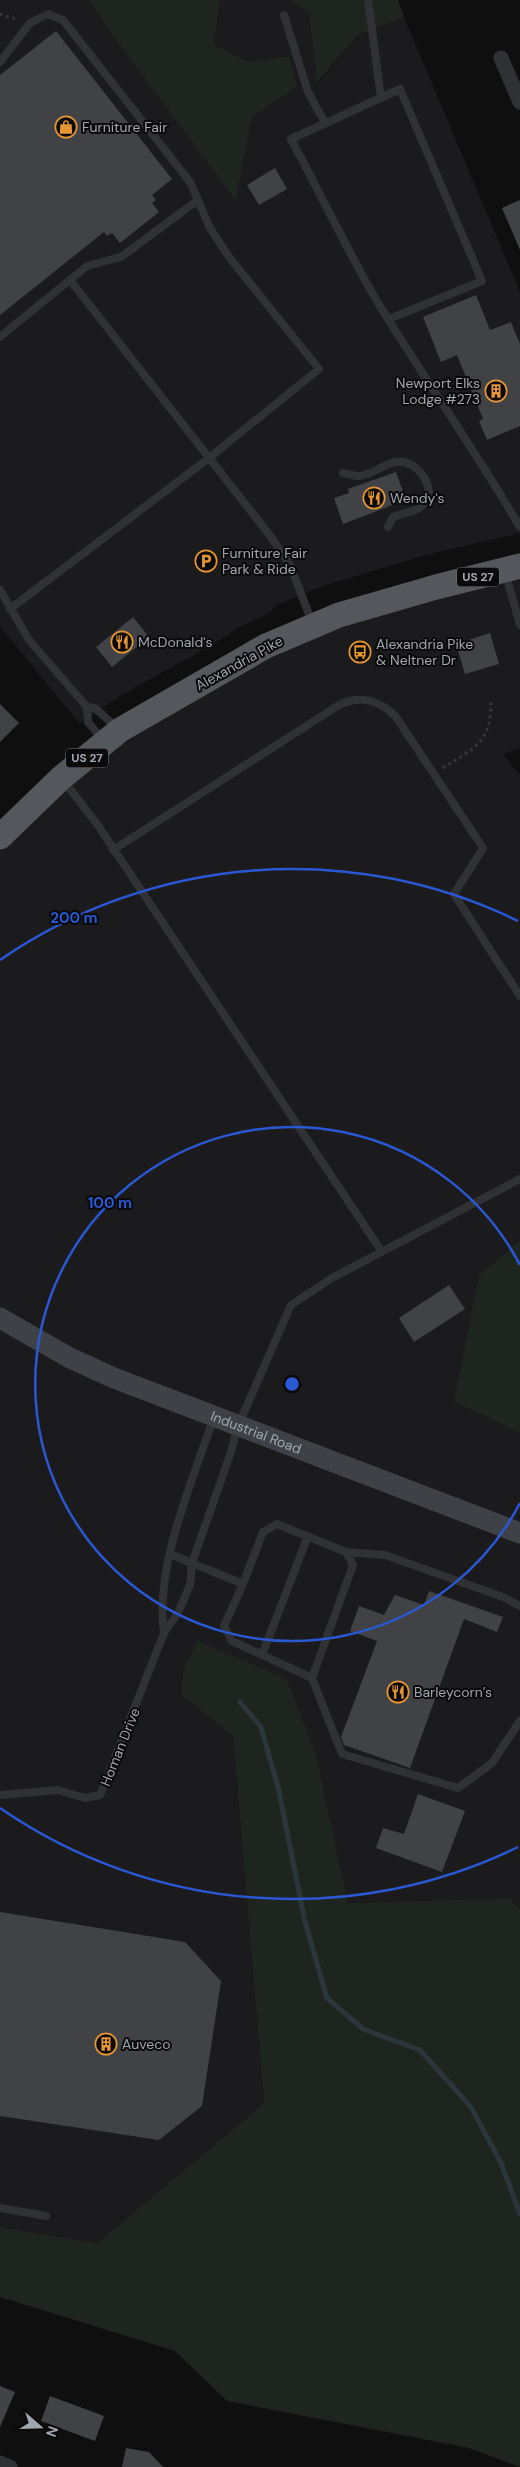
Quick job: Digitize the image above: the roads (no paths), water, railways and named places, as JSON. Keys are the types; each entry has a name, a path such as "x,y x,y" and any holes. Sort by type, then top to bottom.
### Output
{"highway":[{"name":"Alexandria Pike","path":"0,837 61,778 112,736 266,646 339,615 436,587 512,568"}],"main road":[{"name":"Industrial Road","path":"0,1318 70,1358 214,1417 520,1533"}],"street":[{"path":"501,58 520,102"},
{"path":"0,2463 10,2467"}],"lane":[{"path":"368,0 381,98"},
{"path":"0,62 30,23 48,14 63,20 190,182 210,228 229,257 319,369 209,458 10,609"},
{"path":"284,15 308,92 325,123"},
{"path":"389,319 482,281 400,89 291,138 389,319 490,475 520,527"},
{"path":"0,337 87,266 129,253 177,214 198,200"},
{"path":"70,280 271,537 290,565 313,626"},
{"path":"343,472 360,476 393,463 404,462 417,468 425,476 429,487 428,499 420,508 393,517 388,527"},
{"path":"512,568 520,625"},
{"path":"0,590 29,640 87,707 88,722 112,736"},
{"path":"114,850 351,700 371,701 390,711 483,848 454,894 520,996"},
{"path":"87,707 95,708 112,736"},
{"path":"61,778 89,812 382,1252"},
{"name":"Homan Drive","path":"0,1795 58,1790 85,1798 100,1794 164,1633 178,1613 190,1584 192,1563 230,1455 238,1426 291,1305 332,1278 520,1179"},
{"name":"Homan Drive","path":"164,1633 161,1614 172,1540 214,1417"},
{"path":"312,1678 232,1641 224,1626 263,1532 277,1524 346,1552 385,1555 503,1597 520,1606"},
{"path":"262,1655 308,1536"},
{"path":"346,1552 353,1564 312,1678 342,1754 458,1788 492,1764 520,1721"},
{"path":"170,1554 243,1584"},
{"path":"0,2208 46,2216"}],"waterway":[{"path":"240,1702 261,1727 279,1791 305,1922 327,1998 363,2029 420,2050 471,2107 501,2163 520,2214"}],"place":[{"name":"Furniture Fair","path":"66,127"},
{"name":"Newport Elks Lodge #273","path":"496,391"},
{"name":"Wendy's","path":"374,498"},
{"name":"Furniture Fair Park & Ride","path":"206,561"},
{"name":"McDonald's","path":"122,642"},
{"name":"Alexandria Pike & Neltner Dr","path":"360,652"},
{"name":"Barleycorn’s","path":"398,1692"},
{"name":"Auveco","path":"106,2044"}]}
